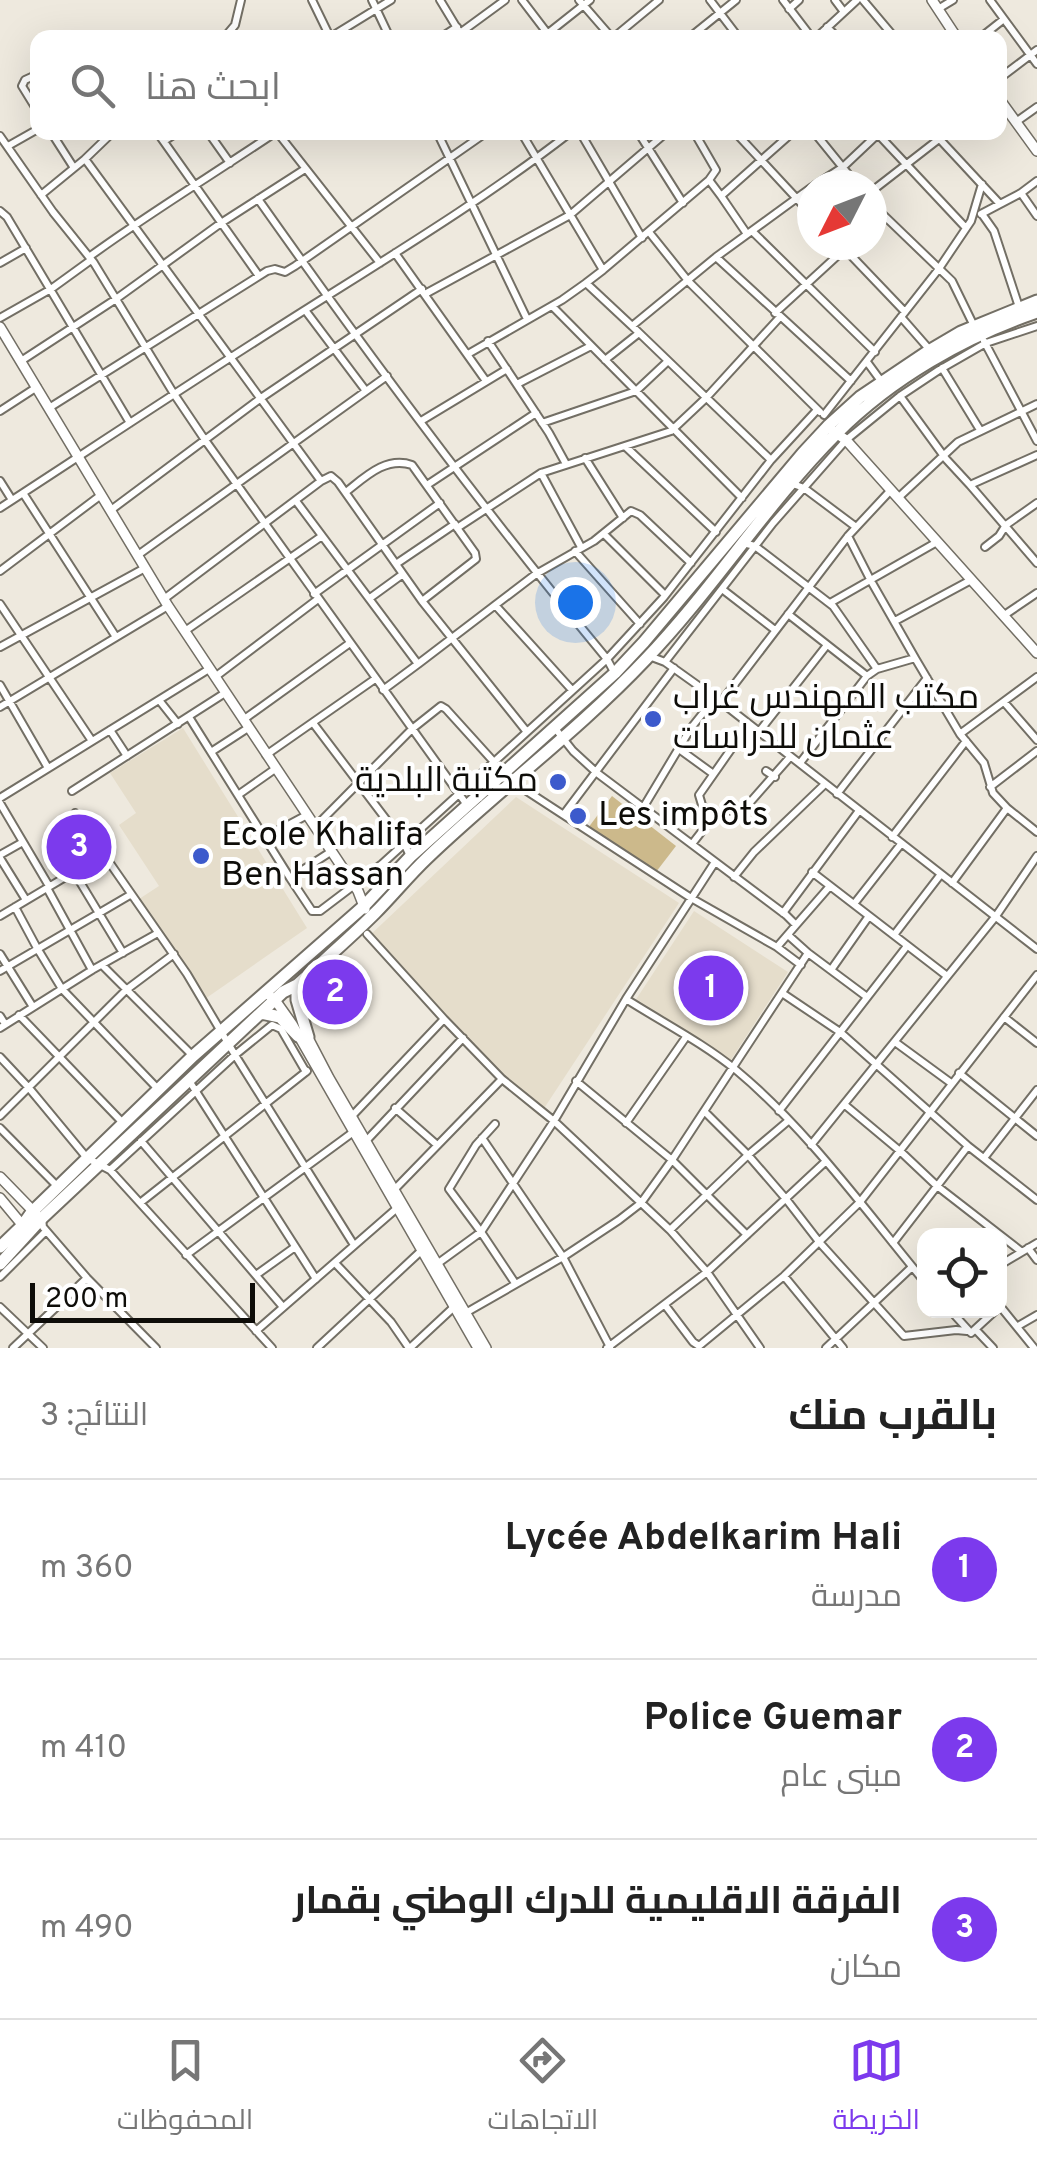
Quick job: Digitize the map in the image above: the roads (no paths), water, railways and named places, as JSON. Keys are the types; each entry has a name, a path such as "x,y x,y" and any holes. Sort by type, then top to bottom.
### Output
{"highway":[{"path":"0,1264 36,1224 58,1186 87,1158 133,1132 192,1085 275,992 296,985 368,912 410,857 468,806 564,738 649,656 798,486 830,425 1037,300"},
{"path":"0,1247 36,1224 105,1167 133,1132 158,1090 193,1056 368,912 507,779 543,737 615,673 830,425 881,381 930,350 1037,312"},
{"path":"296,985 303,1037"},
{"path":"261,1012 280,1018 303,1037"}],"street":[{"path":"231,30 241,0"},
{"path":"312,0 326,30"},
{"path":"372,0 386,30"},
{"path":"341,30 391,0"},
{"path":"440,0 459,30"},
{"path":"463,30 505,0"},
{"path":"522,0 543,30"},
{"path":"622,30 659,0"},
{"path":"710,0 733,30"},
{"path":"700,30 736,0"},
{"path":"783,0 807,30"},
{"path":"789,9 800,0"},
{"path":"835,0 844,12"},
{"path":"823,30 860,0 888,30"},
{"path":"952,30 935,4 953,0"},
{"path":"990,0 1034,52 1037,64"},
{"path":"554,30 584,2 606,30"},
{"path":"990,30 1004,19"},
{"path":"827,27 830,30"},
{"path":"1007,73 1034,52"},
{"path":"30,78 22,86 30,99"},
{"path":"1015,122 1037,107"},
{"path":"1007,110 1037,151"},
{"path":"8,146 30,133"},
{"path":"0,136 90,258 205,440 468,806"},
{"path":"56,140 74,168"},
{"path":"41,194 102,140"},
{"path":"167,140 164,142 259,276"},
{"path":"214,140 230,163"},
{"path":"0,318 51,289 135,224 264,140"},
{"path":"282,140 380,263"},
{"path":"441,140 527,319"},
{"path":"49,408 259,276 272,269 288,270 302,262 476,140"},
{"path":"526,140 602,270"},
{"path":"0,508 396,253 561,140"},
{"path":"585,140 642,238"},
{"path":"642,140 683,202"},
{"path":"110,510 260,398 355,334 424,292 570,215 656,140"},
{"path":"468,354 586,283 709,180 716,170 698,140"},
{"path":"605,360 716,257 795,198 742,140"},
{"path":"721,196 785,140"},
{"path":"821,140 845,170"},
{"path":"838,170 871,140"},
{"path":"884,140 969,224"},
{"path":"887,180 932,140"},
{"path":"940,140 999,203"},
{"path":"85,159 321,480"},
{"path":"21,361 305,169"},
{"path":"709,180 750,232 875,352"},
{"path":"969,224 1037,181"},
{"path":"830,425 852,381 969,224 982,184"},
{"path":"1021,193 1037,216"},
{"path":"258,199 486,510 615,673"},
{"path":"0,211 7,216 130,423"},
{"path":"982,214 994,230 1020,307"},
{"path":"887,221 954,285 1037,441"},
{"path":"649,232 689,282 830,425 1036,649"},
{"path":"0,264 26,248"},
{"path":"396,253 486,381"},
{"path":"716,257 852,381"},
{"path":"396,564 540,473 674,429 831,260"},
{"path":"857,260 930,350"},
{"path":"586,283 771,460"},
{"path":"552,306 742,498"},
{"path":"304,310 366,391"},
{"path":"189,717 290,878 316,912 404,843 606,659 665,595 771,460 830,425 900,396 942,368 979,335 1037,326"},
{"path":"0,327 166,603 332,851 368,912"},
{"path":"488,342 566,464"},
{"path":"517,384 591,346"},
{"path":"542,422 636,391 668,361"},
{"path":"866,362 881,381"},
{"path":"420,421 507,368"},
{"path":"942,368 980,430"},
{"path":"138,555 387,376"},
{"path":"0,411 37,387"},
{"path":"900,396 943,456 1037,564"},
{"path":"644,808 690,728 718,700 848,536 958,442 1037,404"},
{"path":"427,484 536,413"},
{"path":"625,446 716,532"},
{"path":"970,486 1037,456"},
{"path":"585,458 623,518"},
{"path":"346,492 376,470 396,462 412,465 427,484 476,559 422,601"},
{"path":"540,473 578,549 640,624"},
{"path":"0,707 166,603 328,476 346,492 422,601 527,732"},
{"path":"0,480 12,500"},
{"path":"798,486 856,528"},
{"path":"23,493 116,637"},
{"path":"0,571 102,494"},
{"path":"296,501 418,664"},
{"path":"92,970 0,800 158,700 212,673 440,503"},
{"path":"985,547 1037,504"},
{"path":"384,690 536,574 604,534 631,511 637,512 691,563"},
{"path":"604,534 665,595"},
{"path":"185,632 322,536"},
{"path":"848,536 960,734 984,763 990,787 1007,808 1037,832"},
{"path":"830,603 937,542"},
{"path":"665,662 722,589 749,544 830,603 877,668"},
{"path":"0,648 145,568"},
{"path":"370,598 403,574"},
{"path":"895,622 971,580"},
{"path":"722,589 775,630"},
{"path":"1003,616 1037,593"},
{"path":"0,604 92,741"},
{"path":"496,606 572,690"},
{"path":"788,614 867,676"},
{"path":"682,618 696,623"},
{"path":"211,752 350,643"},
{"path":"758,733 827,646"},
{"path":"649,656 665,662 718,700 1036,946"},
{"path":"800,764 867,676 877,668 915,658"},
{"path":"564,814 674,668"},
{"path":"960,734 1037,676"},
{"path":"837,794 927,678"},
{"path":"266,755 375,679"},
{"path":"0,684 48,768"},
{"path":"72,791 225,693"},
{"path":"158,700 178,724"},
{"path":"1004,702 1037,740"},
{"path":"315,827 412,729 443,707 507,779 801,965"},
{"path":"312,723 404,843 410,857"},
{"path":"748,725 699,794 702,805 713,817 734,819 790,758"},
{"path":"554,727 597,773 783,912 796,926"},
{"path":"110,730 126,756"},
{"path":"543,737 553,747 573,751"},
{"path":"892,837 966,741"},
{"path":"680,750 712,773"},
{"path":"990,787 1037,751"},
{"path":"238,795 275,769"},
{"path":"766,771 774,777"},
{"path":"734,877 754,852 825,784"},
{"path":"952,883 1007,808"},
{"path":"783,912 858,812"},
{"path":"75,813 174,954 354,1245"},
{"path":"264,838 307,814"},
{"path":"692,844 713,817"},
{"path":"23,842 0,857 26,900"},
{"path":"854,904 902,844"},
{"path":"290,878 332,851"},
{"path":"0,916 104,854"},
{"path":"811,1145 996,916 1037,856"},
{"path":"437,1264 481,1232 714,862"},
{"path":"74,872 123,953"},
{"path":"812,872 947,976"},
{"path":"894,935 941,874"},
{"path":"777,947 830,886"},
{"path":"4,968 130,895"},
{"path":"15,907 62,988 158,1090"},
{"path":"831,970 869,916"},
{"path":"0,1016 2,1026 158,933"},
{"path":"367,934 502,1080 554,1121 670,1230 707,1272 760,1348"},
{"path":"788,935 867,997"},
{"path":"779,1111 907,946"},
{"path":"335,1263 410,1348 459,1312 563,1258 641,1203 808,953"},
{"path":"0,954 4,968 32,1007"},
{"path":"0,1116 126,990 174,954"},
{"path":"102,965 193,1056"},
{"path":"665,1305 699,1346 784,1276 860,1202 1037,975"},
{"path":"275,992 437,1264 478,1348"},
{"path":"782,992 840,1032 968,1146 1037,1200"},
{"path":"626,999 734,1068 811,1145 917,1271"},
{"path":"19,1015 133,1132 283,1307"},
{"path":"1004,1017 1037,1043"},
{"path":"352,1117 444,1018"},
{"path":"316,1280 192,1085 268,1026 281,1029 310,1069 420,1251 486,1348"},
{"path":"303,1037 310,1069"},
{"path":"626,1123 686,1037"},
{"path":"366,1141 463,1038"},
{"path":"894,1042 951,1083"},
{"path":"0,1057 87,1158 105,1167 272,1348"},
{"path":"140,1204 310,1069"},
{"path":"959,1073 1037,1136"},
{"path":"394,1190 502,1080"},
{"path":"576,1081 672,1160 746,1235"},
{"path":"984,1158 1037,1090"},
{"path":"845,1105 938,1186 1037,1260"},
{"path":"395,1108 436,1144"},
{"path":"705,1112 906,1337 972,1331 987,1318"},
{"path":"670,1230 788,1121"},
{"path":"495,1124 449,1189 515,1283"},
{"path":"0,1128 58,1186"},
{"path":"186,1255 352,1133"},
{"path":"482,1138 563,1258 609,1347 707,1272 825,1162"},
{"path":"893,1243 968,1146"},
{"path":"0,1177 36,1224 156,1348"},
{"path":"0,1198 36,1224"},
{"path":"256,1331 396,1208"},
{"path":"0,1277 36,1224"},
{"path":"1007,1262 1037,1243"},
{"path":"256,1275 295,1248"},
{"path":"317,1348 420,1251"},
{"path":"826,1348 913,1266"},
{"path":"784,1276 843,1348"},
{"path":"12,1348 87,1278"},
{"path":"0,1308 42,1348"},
{"path":"1007,1316 1034,1348"},
{"path":"1018,1326 1037,1316"},
{"path":"958,1318 994,1348"}],"place":[{"name":"مكتب المهندس غراب عثمان للدراسات","path":"653,719"},
{"name":"مكتبة البلدية","path":"558,782"},
{"name":"Les impôts","path":"578,816"},
{"name":"الفرقة الاقليمية للدرك الوطني بقمار","path":"79,847"},
{"name":"Ecole Khalifa Ben Hassan","path":"201,856"},
{"name":"Lycée Abdelkarim Hali","path":"711,988"},
{"name":"Police Guemar","path":"335,992"}]}
